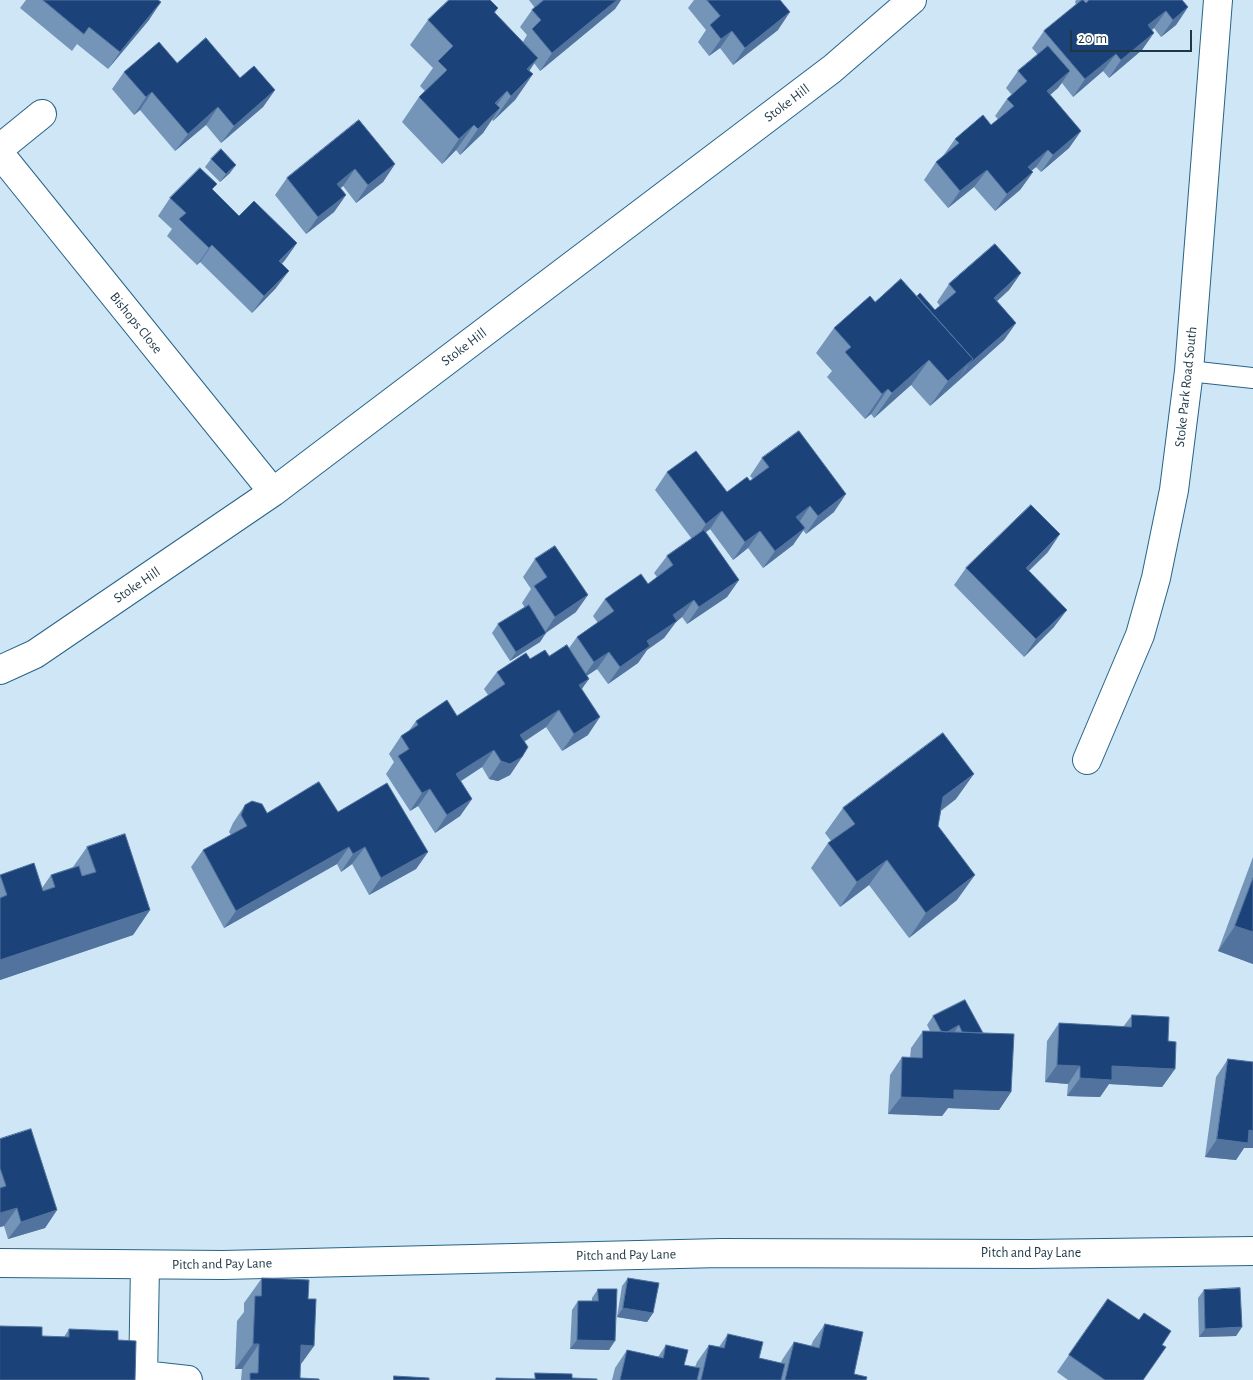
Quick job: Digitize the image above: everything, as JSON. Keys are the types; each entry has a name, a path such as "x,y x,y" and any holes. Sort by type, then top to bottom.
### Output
{"street":[{"name":"Stoke Hill","path":"0,670 35,654 273,492 832,69 912,0"},
{"name":"Stoke Park Road South","path":"1087,760 1140,635 1156,578 1174,490 1189,371 1218,0"},
{"path":"0,148 42,114"},
{"name":"Bishops Close","path":"0,154 273,492"},
{"name":"Pitch and Pay Lane","path":"0,1264 223,1264 721,1253 1030,1254 1253,1251"},
{"path":"145,1265 143,1378 188,1380"}],"lane":[{"path":"1189,371 1253,378"}],"building":[{"path":"43,0 158,0 161,2 120,52 89,27 84,34"},
{"path":"449,0 490,0 498,8 494,12 538,58 527,69 533,74 511,96 507,91 495,103 500,108 478,129 474,125 459,139 419,97 447,70 438,61 453,46 428,20"},
{"path":"544,0 617,0 552,53 532,29 541,20 532,10"},
{"path":"707,0 780,0 790,12 745,48 732,31 721,39 710,25 720,16"},
{"path":"1082,0 1086,3 1089,0 1182,0 1188,7 1173,20 1166,11 1148,25 1154,33 1121,60 1116,54 1085,79 1044,31"},
{"path":"206,38 240,78 254,66 275,90 234,126 218,107 188,134 152,92 146,97 124,72 159,42 177,63"},
{"path":"1048,46 1070,71 1047,91 1081,131 1053,155 1048,150 1028,167 1033,172 1007,194 987,170 960,191 936,162 959,143 955,139 983,115 991,125 1014,106 1007,99 1027,81 1018,71"},
{"path":"359,120 395,164 368,185 355,169 337,184 346,195 318,217 287,178"},
{"path":"221,149 236,165 226,174 211,159"},
{"path":"200,168 217,184 212,189 239,216 254,201 297,243 279,261 289,271 264,296 212,245 209,248 179,219 186,213 170,198"},
{"path":"995,244 1021,273 994,298 1016,323 967,366 973,359 917,296 920,293 935,310 956,292 949,284"},
{"path":"901,279 973,359 948,381 929,360 892,393 888,389 882,394 845,352 851,347 834,328 870,296 875,302"},
{"path":"799,431 846,494 818,516 810,506 796,517 805,528 775,551 760,531 745,542 722,511 706,524 667,472 696,451 727,492 747,477 750,481 769,467 762,458"},
{"path":"1031,505 1060,534 1026,568 1067,610 1036,639 966,568"},
{"path":"704,530 739,580 699,607 694,600 673,615 677,621 647,641 650,646 620,667 609,652 594,662 577,637 614,611 605,599 641,574 648,584 673,565 667,556"},
{"path":"555,546 588,595 555,617 534,586 547,577 535,559"},
{"path":"529,605 546,633 516,652 498,624"},
{"path":"567,645 589,679 579,685 600,717 574,734 559,710 520,735 528,747 522,757 510,764 501,761 494,750 456,774 472,799 447,815 430,789 422,793 398,756 409,749 401,736 418,725 416,721 447,700 457,716 505,684 497,672 526,653 530,659 545,650 549,656"},
{"path":"943,733 974,774 943,797 938,826 975,875 926,913 887,860 857,882 828,843 855,824 843,808"},
{"path":"319,782 338,812 387,783 428,852 381,878 365,847 353,854 349,847 236,911 203,850 247,826 241,815 245,805 252,801 262,804 267,813"},
{"path":"125,834 150,910 0,960 0,898 7,895 0,875 34,863 43,891 55,887 51,875 79,866 82,876 96,872 87,847"},
{"path":"1253,878 1253,932 1235,926"},
{"path":"965,1000 983,1033 962,1032 959,1025 947,1032 941,1031 933,1016"},
{"path":"1132,1015 1169,1017 1168,1041 1176,1042 1175,1069 1112,1066 1112,1080 1080,1078 1080,1066 1057,1065 1059,1023 1131,1027"},
{"path":"923,1031 1014,1034 1011,1092 954,1090 954,1099 901,1097 902,1057 922,1058"},
{"path":"1228,1059 1253,1062 1253,1131 1249,1130 1248,1143 1217,1139"},
{"path":"31,1129 57,1210 21,1222 17,1208 0,1213 0,1188 6,1186 0,1168 0,1139"},
{"path":"262,1278 309,1280 308,1299 316,1299 314,1346 301,1345 300,1378 319,1380 250,1380 250,1373 258,1373 259,1344 253,1344 255,1296 261,1296"},
{"path":"628,1278 659,1283 653,1313 623,1308"},
{"path":"1240,1288 1242,1327 1205,1329 1204,1290"},
{"path":"598,1289 617,1289 615,1341 577,1340 578,1301 598,1301"},
{"path":"1108,1299 1139,1320 1144,1313 1171,1331 1162,1345 1166,1347 1143,1380 1105,1380 1069,1355"},
{"path":"825,1324 863,1332 854,1374 867,1377 866,1380 785,1380 794,1342 819,1348"},
{"path":"0,1326 42,1327 42,1336 69,1337 69,1329 118,1331 118,1340 136,1341 135,1380 0,1380"},
{"path":"728,1334 763,1342 759,1358 785,1364 781,1380 701,1380 709,1345 724,1348"},
{"path":"666,1345 688,1350 684,1365 700,1368 697,1380 620,1380 627,1350 663,1358"},
{"path":"535,1373 572,1374 572,1378 597,1380 496,1380 496,1378 535,1379"},
{"path":"394,1376 429,1378 429,1380 394,1380"}]}
